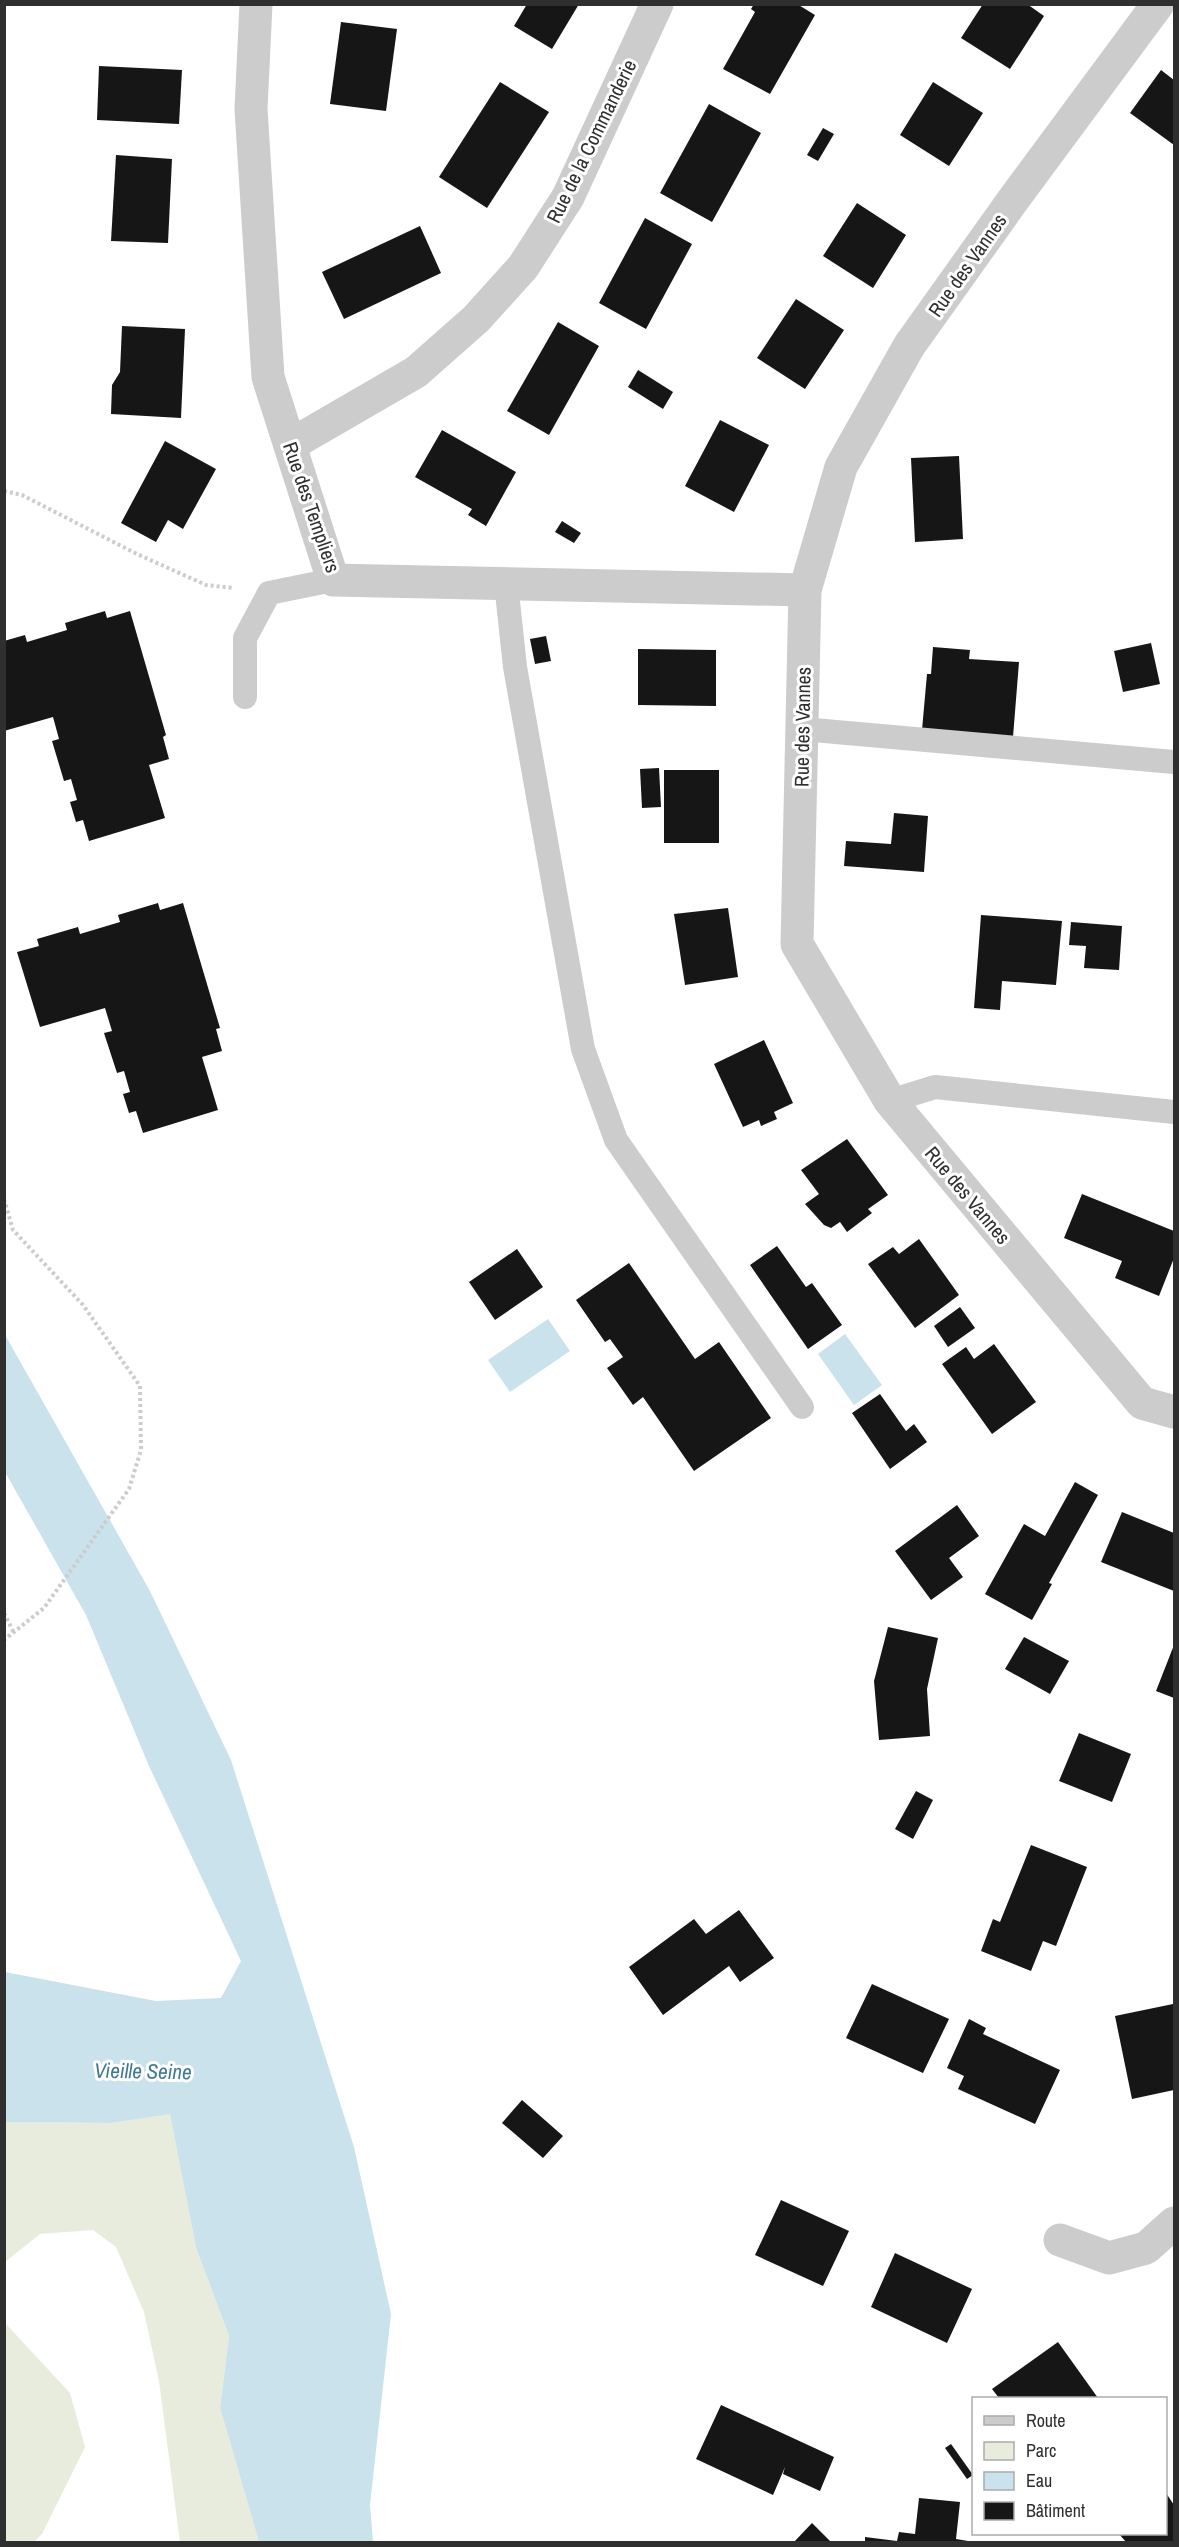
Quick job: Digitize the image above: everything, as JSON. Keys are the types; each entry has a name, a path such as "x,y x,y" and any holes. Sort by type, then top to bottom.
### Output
{"street":[{"name":"Rue des Templiers","path":"256,4 251,109 268,377 333,580 806,590"},
{"name":"Rue de la Commanderie","path":"290,446 416,372 476,319 523,267 568,197 657,4"},
{"name":"Rue des Vannes","path":"1158,4 909,346 841,467 806,590 797,944 890,1101 1142,1403 1174,1412"},
{"path":"1060,2240 1110,2258 1146,2248 1174,2223"}],"lane":[{"path":"245,697 245,638 269,593 333,580"},
{"path":"506,583 517,678 583,1048 594,1079 616,1140 802,1407"},
{"path":"802,729 1174,762"},
{"path":"890,1101 935,1087 1174,1112"}],"path":[{"path":"4,491 22,495 137,554 206,585 269,593"},
{"path":"4,1199 14,1230 83,1305 140,1386 141,1450 129,1489 44,1608 4,1640"},
{"path":"4,1613 14,1633"}],"green space":[{"path":"170,2113 196,2248 229,2336 220,2408 259,2542 180,2542 159,2381 144,2312 116,2247 93,2230 40,2234 5,2262 5,2122 111,2123"},
{"path":"5,2323 70,2393 85,2447 42,2534 34,2542 5,2542"}],"water":[{"path":"548,1319 570,1351 510,1392 488,1360"},
{"name":"Vieille Seine","path":"4,1333 150,1591 231,1760 354,2147 391,2314 370,2505 373,2542 259,2542 220,2408 229,2336 196,2248 170,2114 111,2123 5,2122 5,1972 156,2001 221,1998 241,1961 149,1766 86,1615 5,1472"},
{"path":"845,1334 882,1385 854,1405 818,1354"}],"building":[{"path":"527,4 579,4 552,49 514,26"},
{"path":"754,4 797,4 815,15 770,94 723,69 755,12 751,9"},
{"path":"983,4 1027,4 1044,16 1010,69 961,38"},
{"path":"341,22 397,29 386,111 330,104"},
{"path":"99,66 182,70 179,124 97,120"},
{"path":"1161,70 1174,80 1174,145 1130,113"},
{"path":"500,82 549,112 487,208 439,177"},
{"path":"933,82 983,113 949,166 900,135"},
{"path":"709,104 761,133 712,222 660,193"},
{"path":"823,128 834,134 818,161 807,155"},
{"path":"116,155 172,159 168,243 111,241"},
{"path":"857,203 906,235 873,288 823,256"},
{"path":"645,218 692,244 646,329 599,303"},
{"path":"420,226 441,273 344,319 322,272"},
{"path":"796,299 844,330 805,389 757,358"},
{"path":"558,322 599,346 549,435 507,411"},
{"path":"122,326 185,329 181,418 111,414 112,385 120,372"},
{"path":"638,370 673,392 663,409 628,387"},
{"path":"720,420 769,445 734,512 685,486"},
{"path":"442,430 516,472 486,526 468,515 472,509 415,477"},
{"path":"165,441 216,469 183,529 168,520 156,542 121,523"},
{"path":"959,456 963,539 915,542 911,458"},
{"path":"562,521 581,533 574,543 555,532"},
{"path":"105,611 107,618 130,611 166,735 163,737 169,759 149,765 165,818 89,841 83,820 76,822 70,802 77,800 71,779 64,781 52,741 59,739 53,717 4,731 4,641 25,635 27,642 67,630 65,623"},
{"path":"546,636 551,661 535,664 530,639"},
{"path":"1151,643 1160,684 1123,692 1114,651"},
{"path":"933,647 970,650 969,659 1019,662 1013,737 922,730 927,674 931,674"},
{"path":"638,649 716,650 716,706 638,705"},
{"path":"659,768 661,807 642,808 640,769"},
{"path":"664,770 719,770 719,843 664,843"},
{"path":"894,813 928,816 924,872 844,866 846,841 891,844"},
{"path":"158,903 160,910 183,903 220,1028 216,1029 222,1051 202,1057 218,1110 143,1133 136,1111 129,1113 123,1094 130,1092 124,1071 117,1073 104,1033 112,1031 105,1008 40,1027 17,952 39,946 37,939 78,927 80,934 120,922 118,915"},
{"path":"728,908 738,977 685,985 674,914"},
{"path":"981,915 1062,921 1056,985 1002,981 1000,1010 974,1008"},
{"path":"1071,922 1122,926 1119,970 1084,968 1086,946 1069,945"},
{"path":"764,1040 793,1103 774,1112 777,1119 761,1126 759,1120 743,1127 714,1064"},
{"path":"847,1139 888,1195 868,1209 872,1213 847,1232 840,1222 831,1228 824,1225 805,1204 819,1194 801,1170"},
{"path":"1082,1194 1174,1231 1174,1258 1159,1296 1115,1278 1122,1261 1064,1238"},
{"path":"919,1239 959,1295 915,1328 868,1264 893,1247 899,1254"},
{"path":"777,1246 806,1287 812,1283 842,1325 808,1349 750,1265"},
{"path":"517,1249 543,1287 495,1320 469,1282"},
{"path":"629,1263 695,1359 719,1342 771,1418 694,1471 643,1397 633,1405 607,1368 623,1357 610,1339 605,1342 576,1300"},
{"path":"960,1307 975,1328 948,1347 934,1326"},
{"path":"994,1344 1036,1402 992,1434 942,1364 966,1347 974,1359"},
{"path":"880,1394 906,1431 914,1424 927,1442 890,1469 852,1413"},
{"path":"1075,1482 1098,1495 1049,1583 1052,1584 1032,1620 985,1594 1024,1524 1045,1536"},
{"path":"957,1505 979,1536 949,1558 963,1577 931,1600 895,1551"},
{"path":"1122,1512 1174,1533 1174,1591 1101,1562"},
{"path":"888,1627 938,1638 927,1689 930,1736 879,1740 874,1681"},
{"path":"1024,1637 1069,1661 1050,1694 1005,1669"},
{"path":"1174,1645 1174,1698 1156,1691"},
{"path":"1079,1733 1131,1754 1112,1802 1059,1781"},
{"path":"916,1791 933,1800 913,1839 895,1829"},
{"path":"1031,1845 1087,1867 1056,1946 1043,1941 1031,1971 981,1951 993,1919 1000,1922"},
{"path":"739,1910 774,1958 740,1982 729,1966 663,2015 629,1967 694,1919 706,1934"},
{"path":"872,1984 949,2019 923,2073 846,2038"},
{"path":"1173,2004 1174,2090 1132,2099 1115,2016"},
{"path":"969,2019 986,2028 983,2034 1060,2070 1035,2124 958,2089 964,2076 947,2068"},
{"path":"522,2100 563,2136 543,2158 502,2123"},
{"path":"781,2200 849,2231 823,2286 755,2255"},
{"path":"895,2253 972,2289 947,2343 871,2307"},
{"path":"1058,2342 1097,2397 998,2397 992,2389"},
{"path":"721,2405 834,2457 820,2491 783,2474 785,2467 773,2495 696,2459"},
{"path":"951,2444 972,2476 967,2479 945,2448"},
{"path":"1167,2494 1174,2505 1174,2542 1126,2542 1120,2535 1167,2535"},
{"path":"919,2498 960,2502 956,2539 974,2542 865,2542 865,2537 897,2541 899,2532 915,2534"},
{"path":"812,2523 831,2542 794,2542"}]}
